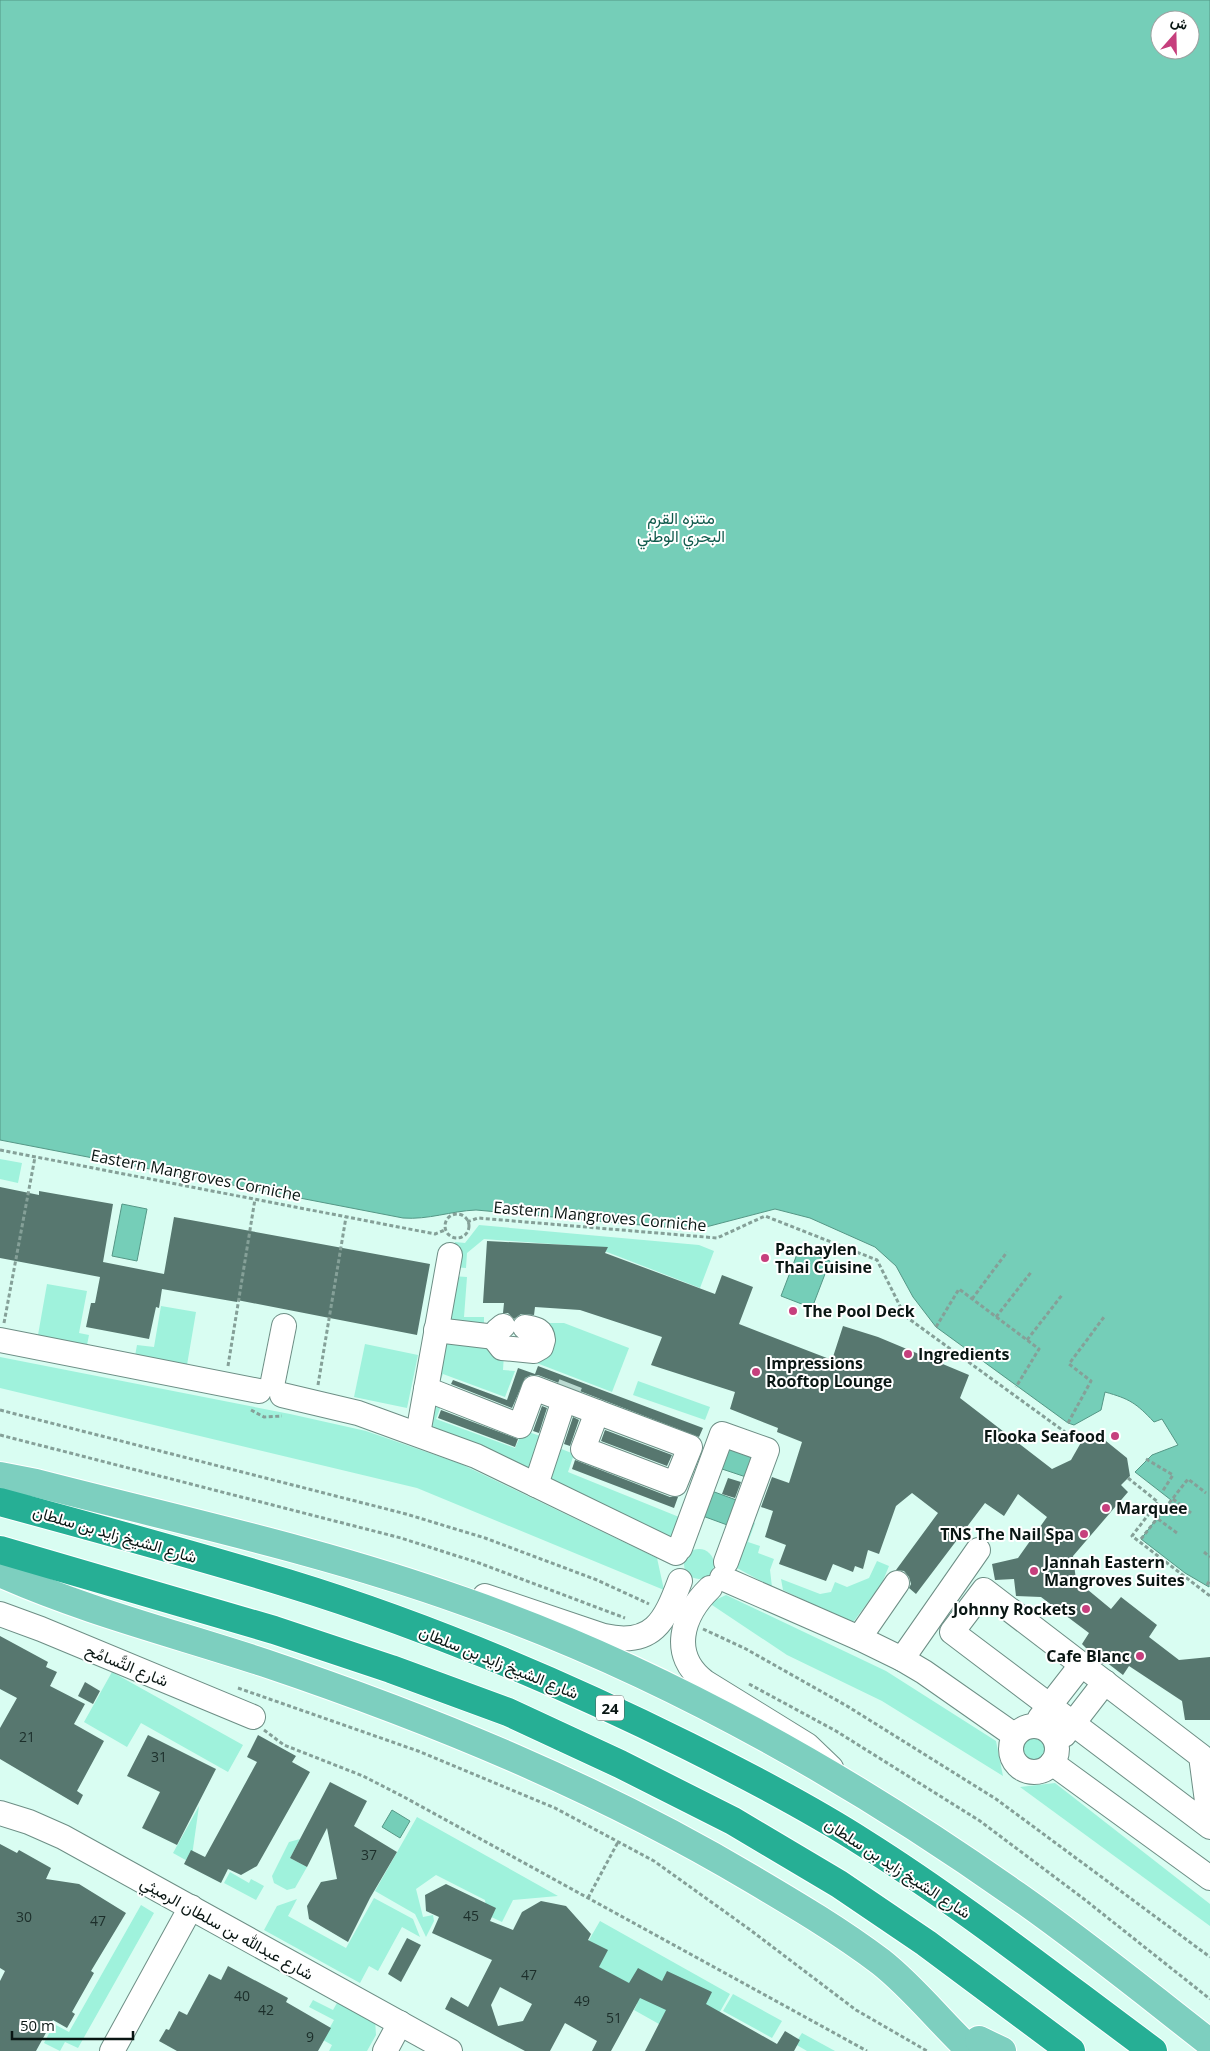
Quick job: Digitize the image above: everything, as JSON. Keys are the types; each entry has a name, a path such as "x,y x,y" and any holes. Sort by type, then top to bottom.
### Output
{"highway":[{"name":"شارع الشيخ زايد بن سلطان","path":"0,1502 307,1590 404,1623 522,1669 639,1722 751,1778 863,1842 952,1902 1153,2051"},
{"path":"0,1550 265,1628 391,1669 508,1712 620,1764 733,1821 839,1884 926,1943 1071,2051"}],"main road":[{"path":"0,1476 335,1560 406,1581 525,1624 650,1678 756,1731 842,1780 957,1854 1082,1944 1210,2043"},
{"path":"0,1573 42,1591 340,1690 489,1747 602,1798 711,1854 815,1916 880,1962 986,2048"}],"street":[{"path":"418,1434 450,1255"},
{"path":"269,1399 284,1326"},
{"path":"436,1330 508,1330"},
{"path":"0,1340 225,1384 269,1399 315,1403 358,1413 476,1456 678,1551"},
{"path":"426,1389 520,1426 534,1388 690,1447 675,1484 582,1449 596,1412"},
{"path":"536,1485 562,1406"},
{"path":"719,1576 694,1589 680,1581 674,1566 722,1434 766,1450 719,1576 697,1602 682,1638 684,1656 691,1670 705,1682 807,1745 842,1780"},
{"path":"682,1466 706,1476"},
{"path":"678,1551 690,1540 710,1540 720,1547 719,1576"},
{"path":"902,1659 978,1550"},
{"path":"719,1576 902,1659 1025,1730 1042,1727 1054,1737 1054,1754"},
{"path":"406,1581 425,1582 464,1589 604,1636 624,1639 641,1636 657,1626 668,1612 680,1581"},
{"path":"859,1638 897,1583"},
{"path":"984,1590 1201,1756 1210,1825 952,1632 984,1590"},
{"name":"شارع التَّسامُح","path":"0,1614 41,1629 254,1717"},
{"path":"1082,1664 1050,1706 1025,1730 1010,1750 1015,1763 1021,1768 1036,1772 1043,1770 1073,1724 1105,1682"},
{"path":"1054,1754 1210,1878"},
{"name":"شارع عبدالله بن سلطان الرميثي","path":"0,1814 46,1829 450,2051"},
{"path":"112,2051 190,1907"},
{"path":"1082,1944 1129,1970 1210,2028"},
{"path":"385,2051 400,2023"}],"path":[{"name":"Eastern Mangroves Corniche","path":"0,1150 436,1234 446,1230"},
{"path":"0,1340 35,1157"},
{"path":"225,1384 255,1199"},
{"path":"315,1403 346,1216"},
{"path":"452,1216 462,1216 467,1222 468,1230 460,1238 451,1237 446,1230 447,1219 452,1216"},
{"name":"Eastern Mangroves Corniche","path":"467,1222 478,1218 716,1238 765,1216 877,1260 905,1316 1065,1432"},
{"path":"972,1299 1007,1252"},
{"path":"996,1317 1032,1271"},
{"path":"936,1327 959,1289 1039,1348 1016,1387"},
{"path":"1027,1340 1062,1295"},
{"path":"1068,1423 1091,1381 1069,1364 1104,1317"},
{"path":"0,1410 406,1514 485,1538 597,1580 650,1604"},
{"path":"0,1435 401,1538 479,1563 633,1621"},
{"path":"1146,1459 1173,1476 1162,1492"},
{"path":"1128,1478 1158,1502 1132,1536 1210,1596"},
{"path":"1140,1539 1158,1519 1188,1479 1206,1493"},
{"path":"1173,1499 1191,1513"},
{"path":"1158,1519 1177,1533"},
{"path":"1204,1552 1210,1557"},
{"path":"1207,1585 1210,1580"},
{"path":"702,1629 746,1649 847,1706 996,1799 1210,1956"},
{"path":"741,1680 836,1730 980,1821 1084,1899 1210,1999"},
{"path":"232,1685 418,1751 555,1808 654,1861 749,1929 856,2010 927,2051"},
{"path":"254,1717 266,1732 284,1745 363,1776 396,1793 867,2051"},
{"path":"588,1898 618,1842"}],"shaded area":[{"name":"متنزه القرم البحري الوطني","path":"0,0 1210,0 1209,1587 1185,1573 1141,1539 1171,1500 1135,1472 1152,1455 1178,1445 1162,1419 1154,1422 1132,1402 1105,1392 1101,1410 1074,1425 1068,1423 936,1327 913,1297 896,1266 875,1247 810,1218 775,1209 706,1227 663,1227 476,1210 421,1218 403,1218 0,1140"},
{"path":"0,1159 22,1163 18,1183 0,1179"},
{"path":"122,1204 147,1209 137,1261 112,1256"},
{"path":"479,1225 699,1245 714,1251 700,1288 594,1247 484,1239 467,1253 466,1268 453,1267 455,1242 465,1243"},
{"path":"799,1249 830,1261 812,1308 781,1296"},
{"path":"452,1276 467,1277 464,1317 484,1317 484,1326 444,1327"},
{"path":"47,1284 87,1291 79,1333 89,1335 87,1345 38,1335"},
{"path":"161,1306 196,1312 187,1365 135,1356 137,1345 154,1347"},
{"path":"540,1323 564,1323 629,1348 612,1392 534,1362"},
{"path":"441,1335 489,1341 504,1354 503,1370 515,1371 505,1397 443,1374 439,1384"},
{"path":"365,1344 418,1355 407,1408 354,1397"},
{"path":"0,1357 290,1414 366,1431 461,1464 657,1558 664,1590 417,1488 0,1388"},
{"path":"638,1381 710,1407 705,1420 633,1395"},
{"path":"433,1402 441,1406 436,1419 515,1448 523,1430 543,1437 532,1466 528,1469 433,1427 428,1420"},
{"path":"726,1441 755,1452 746,1477 716,1467"},
{"path":"559,1448 574,1454 568,1472 684,1519 672,1538 549,1478"},
{"path":"709,1490 739,1501 730,1526 700,1515"},
{"path":"747,1520 755,1523 748,1542 760,1546 758,1553 774,1559 770,1570 772,1587 737,1568 735,1552"},
{"path":"699,1549 710,1553 714,1564 710,1575 699,1579 688,1575 684,1564 688,1553"},
{"path":"877,1561 889,1566 882,1583 854,1621 849,1622 783,1590 781,1579 820,1594 831,1592 835,1582 847,1587 869,1578"},
{"path":"726,1595 886,1671 996,1741 1003,1776 882,1701 787,1655 709,1603"},
{"path":"112,1672 243,1745 228,1772 141,1723 127,1747 84,1722"},
{"path":"1034,1736 1043,1740 1047,1749 1043,1758 1034,1762 1025,1758 1021,1749 1025,1740"},
{"path":"1055,1783 1210,1904 1210,1926 1020,1787"},
{"path":"199,1806 191,1863 173,1853"},
{"path":"392,1810 410,1821 400,1838 382,1827"},
{"path":"417,1817 558,1896 513,1900 502,1922 487,1915 485,1900 436,1875 416,1889 423,1917 433,1915 434,1921 426,1937 415,1914 375,1891"},
{"path":"300,1839 290,1858 307,1867 295,1888 287,1890 274,1883 272,1876 289,1842"},
{"path":"230,1872 249,1883 251,1879 264,1886 256,1900 224,1883"},
{"path":"374,1898 413,1919 420,1937 402,1927 378,1971 369,1966 360,1983 264,1930 277,1906 297,1899 288,1916 346,1948"},
{"path":"141,1905 154,1913 78,2048 65,2042 60,2051 44,2043 54,2024 69,2032"},
{"path":"600,1921 730,1994 700,2047 634,2010 637,2004 614,1991 567,1978"},
{"path":"342,1994 375,2019 376,2035 367,2051 329,2051 332,2045 323,2040 334,2020 309,2007 313,2000 333,2010"},
{"path":"733,1994 782,2021 772,2038 723,2011"},
{"path":"802,2033 835,2051 807,2051 795,2044"}],"building":[{"path":"0,1187 39,1195 39,1191 113,1204 103,1262 164,1274 174,1217 430,1264 417,1335 237,1300 237,1302 162,1289 159,1308 156,1307 149,1339 86,1327 91,1303 95,1303 100,1277 0,1258"},
{"path":"487,1241 608,1247 605,1253 715,1294 722,1275 753,1287 739,1324 832,1360 843,1326 878,1337 969,1375 960,1398 1052,1469 1071,1460 1083,1439 1101,1437 1127,1458 1130,1476 1121,1485 1128,1492 1073,1556 1076,1580 1111,1609 1121,1597 1157,1625 1149,1637 1179,1660 1210,1657 1210,1720 1185,1720 1182,1701 1129,1666 1123,1675 1106,1662 1103,1664 1085,1650 1087,1649 1082,1644 1089,1633 1041,1597 1016,1596 1014,1579 995,1580 992,1564 1018,1558 1047,1517 1018,1494 1004,1516 985,1503 916,1594 909,1588 911,1584 909,1577 904,1571 896,1570 938,1513 912,1493 896,1506 879,1554 868,1550 863,1569 855,1566 853,1572 833,1564 826,1581 779,1564 786,1545 765,1537 773,1511 761,1507 772,1477 789,1483 802,1442 777,1432 778,1428 730,1409 735,1392 651,1365 662,1337 580,1310 535,1307 534,1315 521,1314 514,1319 508,1313 503,1313 504,1303 483,1303"},
{"path":"538,1366 703,1428 699,1437 538,1375 531,1375 525,1378 512,1408 451,1384 453,1380 507,1400 518,1368 535,1374"},
{"path":"542,1406 547,1408 539,1433 533,1431"},
{"path":"441,1410 518,1439 515,1447 438,1418"},
{"path":"573,1417 579,1420 570,1446 564,1444"},
{"path":"605,1430 672,1455 667,1466 601,1441"},
{"path":"575,1460 670,1497 678,1497 674,1508 572,1469"},
{"path":"728,1478 741,1482 735,1498 722,1494"},
{"path":"0,1636 48,1662 46,1667 57,1672 50,1686 85,1704 74,1724 104,1741 77,1791 83,1795 78,1805 0,1759 0,1728 17,1698 0,1689"},
{"path":"85,1682 100,1691 93,1704 78,1696"},
{"path":"148,1735 216,1769 177,1845 142,1828 160,1792 127,1776"},
{"path":"258,1735 296,1756 292,1762 310,1772 257,1866 241,1875 228,1869 221,1883 184,1864 191,1850 205,1857 257,1762 247,1757"},
{"path":"330,1782 367,1801 354,1826 397,1852 370,1898 348,1942 309,1919 307,1906 321,1882 337,1879 327,1828 307,1867 290,1858"},
{"path":"0,1844 17,1853 19,1850 51,1868 46,1879 79,1884 126,1913 91,1971 94,1973 72,2012 75,2014 67,2028 53,2020 36,2051 0,2051 0,1981 5,1971 0,1968"},
{"path":"446,1884 496,1908 490,1921 513,1930 522,1912 541,1901 566,1906 591,1934 588,1940 608,1950 599,1967 629,1983 638,1968 662,1981 667,1971 712,1992 706,2004 777,2044 785,2031 800,2040 794,2051 645,2051 666,2010 640,1998 611,2051 592,2051 597,2041 565,2023 550,2051 525,2051 445,2009 451,1997 468,2007 492,1960 432,1933 439,1917 426,1911 425,1895","holes":["500,1987 532,2004 523,2021 498,2026 491,2005"]},
{"path":"407,1938 421,1945 401,1982 388,1974"},
{"path":"228,1966 288,1998 286,2002 331,2028 318,2051 177,2051 159,2041 166,2029 169,2030 179,2011 187,2015 209,1974 221,1980"}],"tunnel":[{"path":"562,1406 574,1375"}],"place":[{"name":"Pachaylen Thai Cuisine","path":"765,1258"},
{"name":"The Pool Deck","path":"793,1311"},
{"name":"Ingredients","path":"908,1354"},
{"name":"Impressions Rooftop Lounge","path":"756,1372"},
{"name":"Flooka Seafood","path":"1115,1436"},
{"name":"Marquee","path":"1106,1508"},
{"name":"TNS The Nail Spa","path":"1084,1534"},
{"name":"Jannah Eastern Mangroves Suites","path":"1034,1571"},
{"name":"Johnny Rockets","path":"1086,1609"},
{"name":"Cafe Blanc","path":"1140,1656"}]}
